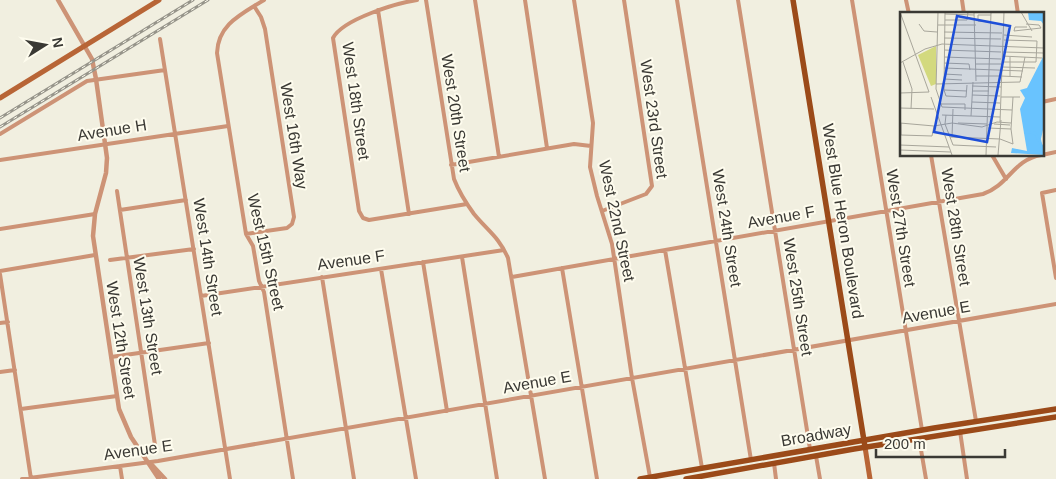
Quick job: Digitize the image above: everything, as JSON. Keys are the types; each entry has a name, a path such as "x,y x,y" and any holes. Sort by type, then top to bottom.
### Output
{"main road":[{"path":"0,98 159,0"},
{"name":"West Blue Heron Boulevard","path":"793,0 865,447"},
{"name":"Broadway","path":"640,479 922,430 1056,409"},
{"name":"Broadway","path":"686,479 960,431 1056,417"},
{"path":"960,431 964,426 994,422 999,418"},
{"path":"865,447 870,479"}],"street":[{"path":"0,229 95,214 106,173 106,144 92,59 58,0"},
{"path":"254,6 264,0"},
{"name":"West 18th Street","path":"409,214 369,220 363,218 359,211 333,41 334,35 338,32 378,10 417,0"},
{"name":"West 20th Street","path":"426,0 451,165 457,186 476,216 498,239 504,250 512,277 546,479"},
{"path":"475,0 499,157"},
{"path":"525,0 547,148"},
{"name":"West 22nd Street","path":"574,0 593,123 590,167 608,230 614,259 632,378 650,478"},
{"name":"West 23rd Street","path":"602,211 646,194 652,186 624,0"},
{"name":"West 24th Street","path":"677,0 751,460"},
{"name":"West 25th Street","path":"738,0 810,449"},
{"name":"West 27th Street","path":"852,0 922,430"},
{"name":"West 15th Street","path":"254,6 232,20 223,31 219,41 218,53 246,234 253,246 259,281 264,292 292,479"},
{"name":"West 16th Way","path":"246,234 287,228 292,224 294,217 265,29 261,17 254,6"},
{"path":"378,10 409,214 467,204"},
{"name":"West 14th Street","path":"160,39 230,479"},
{"path":"0,134 87,80 165,70"},
{"name":"Avenue H","path":"0,160 228,126"},
{"path":"451,165 574,144 591,146"},
{"name":"West 28th Street","path":"931,156 976,421"},
{"path":"993,156 1006,179"},
{"name":"Avenue F","path":"512,277 989,192 1006,179 1022,162 1039,156"},
{"name":"West 13th Street","path":"116,190 155,446"},
{"path":"1056,190 1042,193 1056,278"},
{"path":"120,210 186,200"},
{"name":"West 12th Street","path":"95,214 93,236 95,255 119,409 127,429 159,479"},
{"path":"110,260 194,249"},
{"name":"Avenue F","path":"201,296 504,250"},
{"path":"665,250 702,468"},
{"path":"31,478 0,272 95,255"},
{"path":"462,256 498,479"},
{"path":"423,262 447,411"},
{"path":"562,268 597,479"},
{"path":"381,269 416,479"},
{"path":"322,277 354,479"},
{"name":"Avenue E","path":"22,479 149,462 226,449 1056,304"},
{"path":"0,323 8,322"},
{"path":"111,356 209,343"},
{"path":"0,372 15,370"},
{"path":"21,409 117,396"},
{"path":"960,431 967,479"},
{"path":"919,438 926,479"},
{"path":"816,456 820,479"},
{"name":"West 12th Street","path":"149,462 165,479"},
{"path":"774,463 776,479"},
{"path":"120,466 122,479"}],"railway":[{"path":"0,118 193,0"},
{"path":"0,127 208,0"}]}
